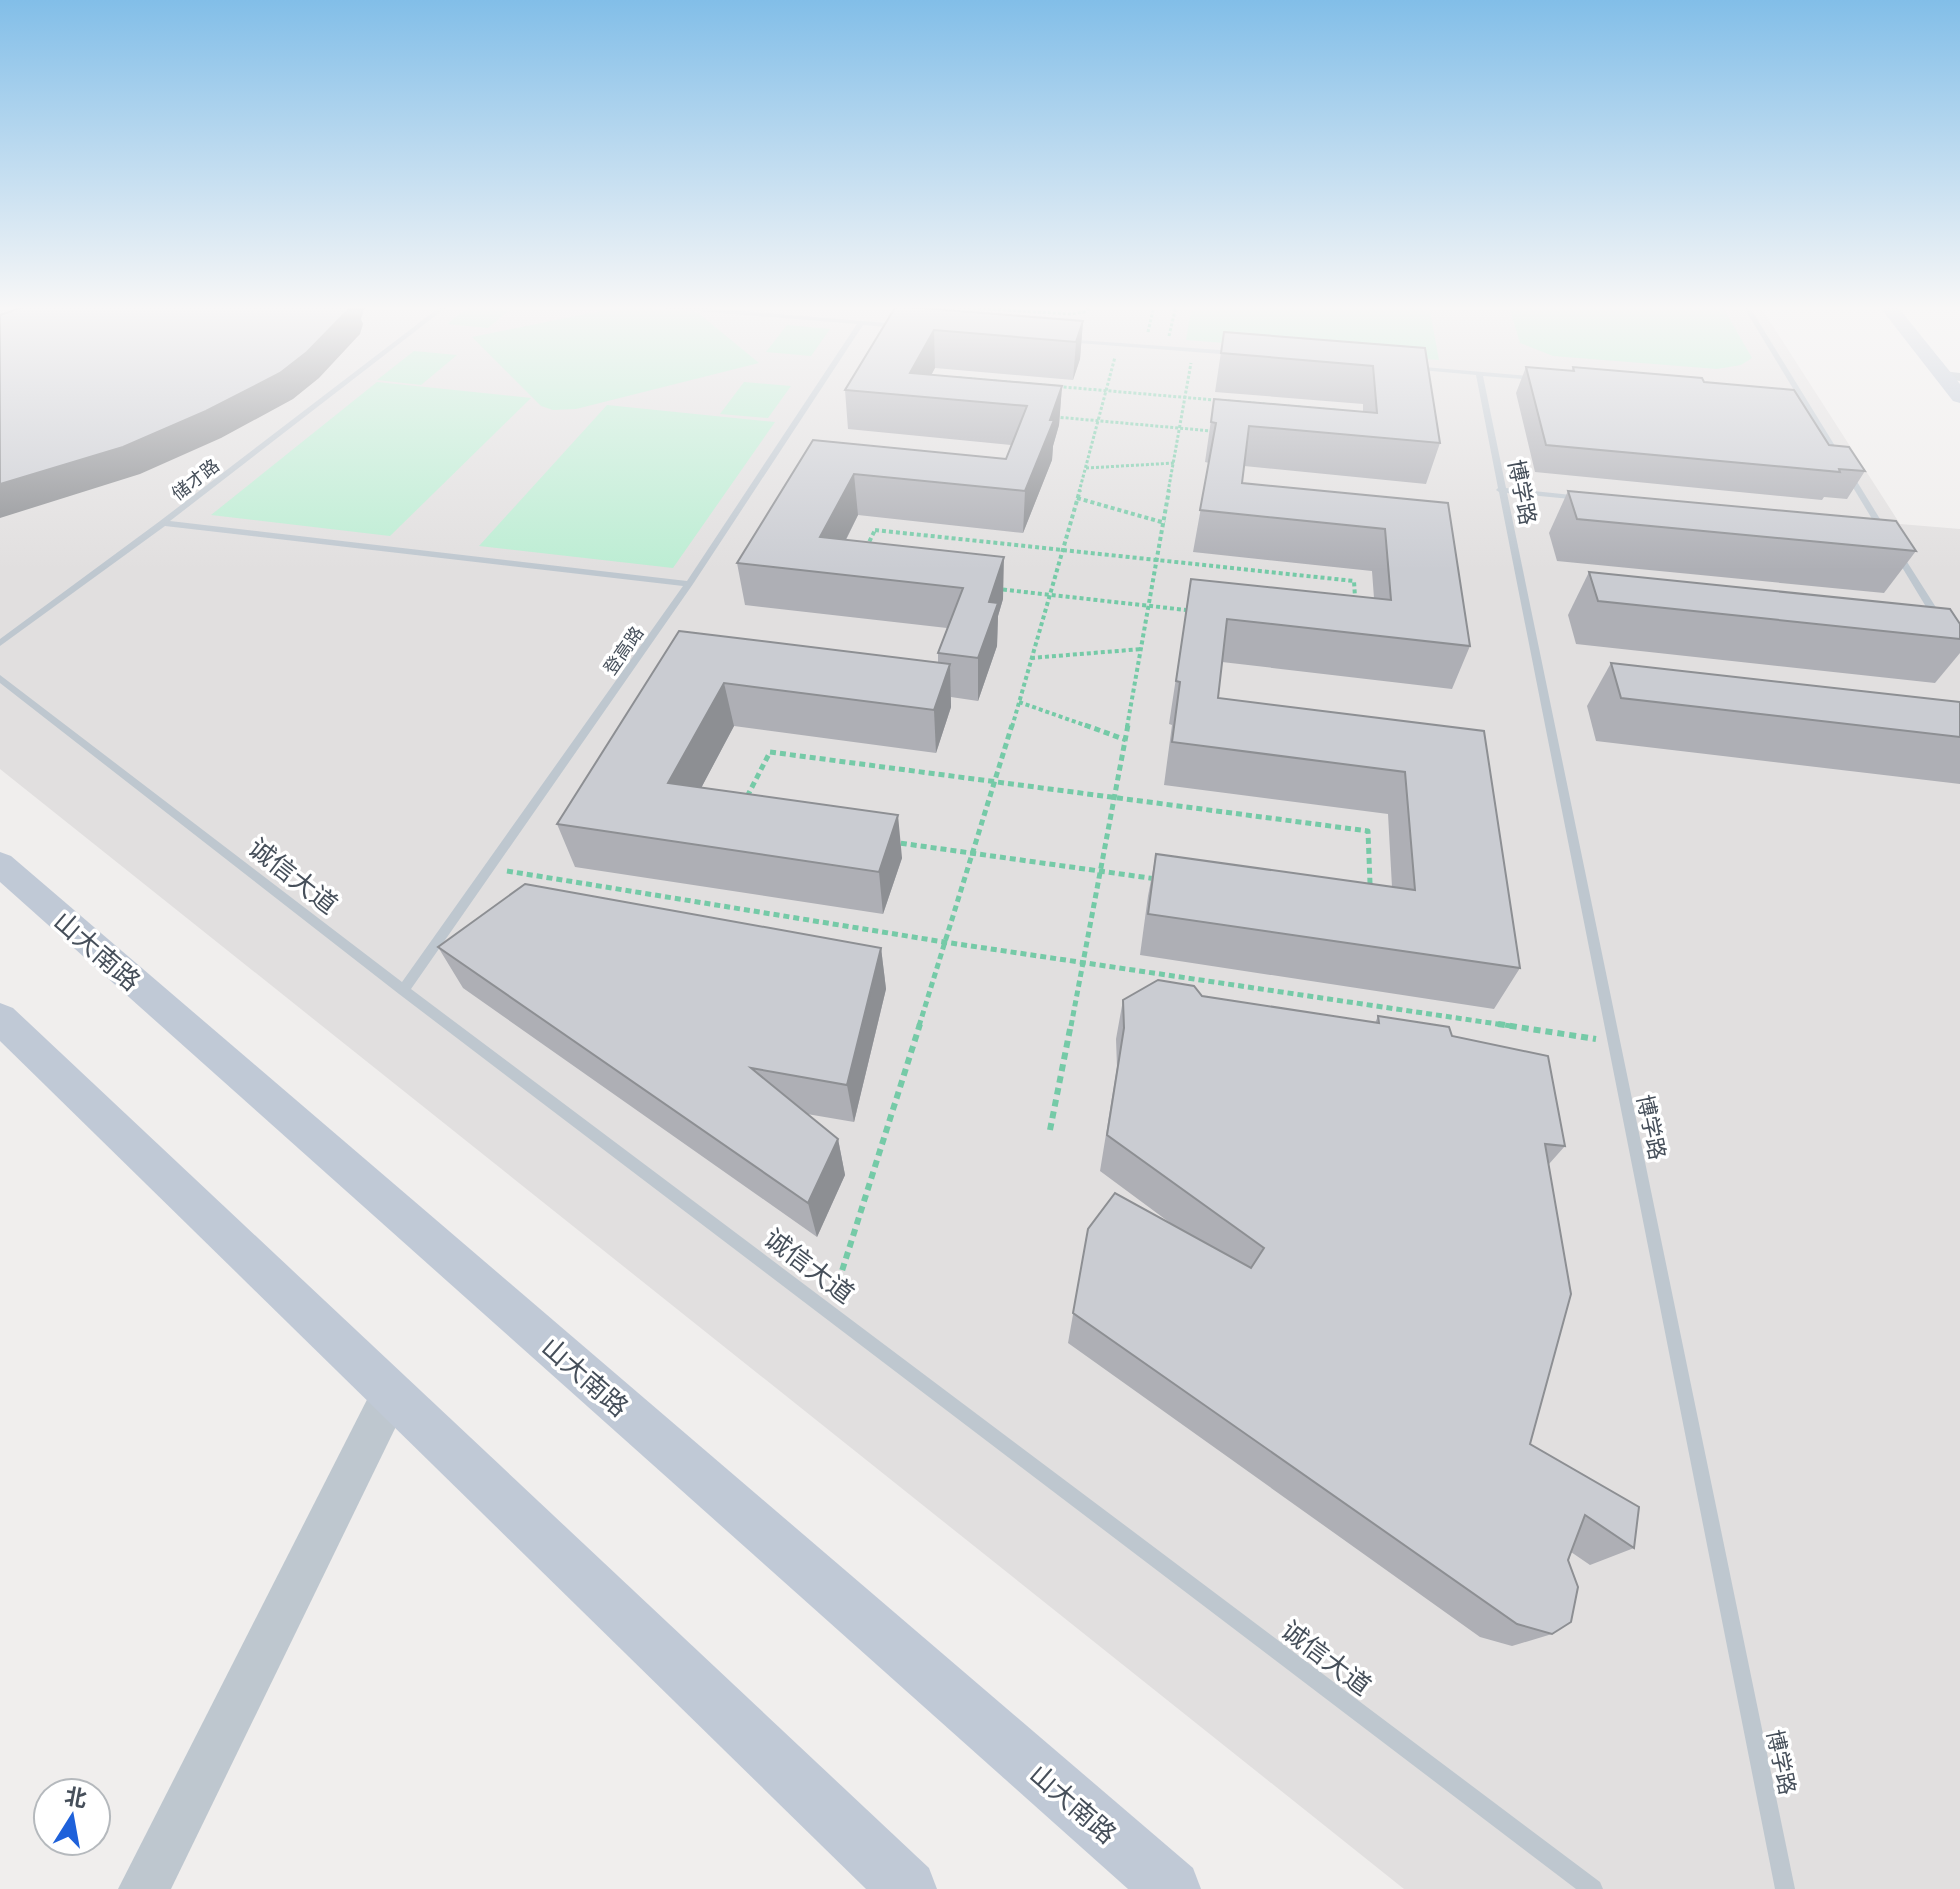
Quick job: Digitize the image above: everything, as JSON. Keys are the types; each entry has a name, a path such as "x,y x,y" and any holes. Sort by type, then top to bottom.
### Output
{"main road":[{"name":"山大南路","path":"0,864 1172,1889"},
{"path":"0,1018 908,1889"}],"street":[{"path":"144,1889 391,1394"}],"lane":[{"name":"储才路","path":"0,643 330,394"},
{"name":"登高路","path":"403,990 689,584 814,394"},
{"name":"博学路","path":"1483,394 1785,1889"},
{"path":"1802,394 1944,628"},
{"path":"1792,401 1807,402"},
{"path":"1500,490 1596,499"},
{"path":"163,523 689,584"},
{"path":"1866,526 1882,527"},
{"name":"诚信大道","path":"0,678 403,990 1593,1889"}],"path":[{"path":"951,394 945,407 1345,443 1343,411 1148,394"},
{"path":"830,1310 996,782 1107,394"},
{"path":"1050,1130 1116,798 1185,397"},
{"path":"1086,468 1175,463"},
{"path":"1077,498 1165,523"},
{"path":"875,530 1063,550 1354,581 1357,629 854,573 875,530"},
{"path":"1031,658 1142,649"},
{"path":"1019,702 1126,740"},
{"path":"770,752 996,782 1368,831 1371,909 735,820 770,752"},
{"path":"489,868 944,942 1613,1041"}],"shaded area":[{"path":"0,394 1817,394 1900,524 1960,529 1960,1889 1404,1889 0,769"}],"green space":[{"path":"362,394 494,394 531,398 390,536 211,515"},
{"path":"529,394 635,394 576,409 553,410 541,406"},
{"path":"735,394 785,394 768,418 720,414"},
{"path":"607,405 775,422 673,568 479,546"}],"building":[{"path":"0,394 239,394 123,447 0,484"},
{"path":"892,394 1059,394 1050,420 1054,420 1025,491 854,474 820,537 1004,557 989,602 998,603 978,658 938,653 963,588 737,563 813,440 1006,459 1027,406"},
{"path":"1375,394 1432,394 1440,443 1249,426 1242,483 1448,503 1470,646 1227,619 1218,698 1484,731 1520,968 1148,914 1156,854 1415,890 1405,772 1172,742 1180,682 1176,681 1191,579 1391,600 1385,529 1200,510 1216,423 1211,422 1214,399 1377,413"},
{"path":"1533,394 1797,394 1829,445 1849,447 1865,471 1839,469 1840,472 1546,445"},
{"path":"1568,491 1896,521 1916,551 1577,519"},
{"path":"1589,572 1950,609 1960,624 1960,639 1598,601"},
{"path":"679,631 950,664 934,710 724,683 668,783 898,815 879,872 557,824"},
{"path":"1611,663 1960,702 1960,737 1621,698"},
{"path":"525,884 881,948 847,1085 751,1068 838,1139 808,1203 438,947"},
{"path":"1158,980 1194,986 1202,996 1379,1023 1378,1016 1449,1027 1452,1036 1548,1056 1565,1146 1545,1144 1571,1294 1530,1444 1639,1507 1634,1548 1585,1515 1568,1560 1578,1587 1571,1622 1552,1634 1517,1624 1073,1313 1088,1229 1115,1193 1251,1268 1264,1248 1107,1135 1124,1028 1123,1000"}]}
